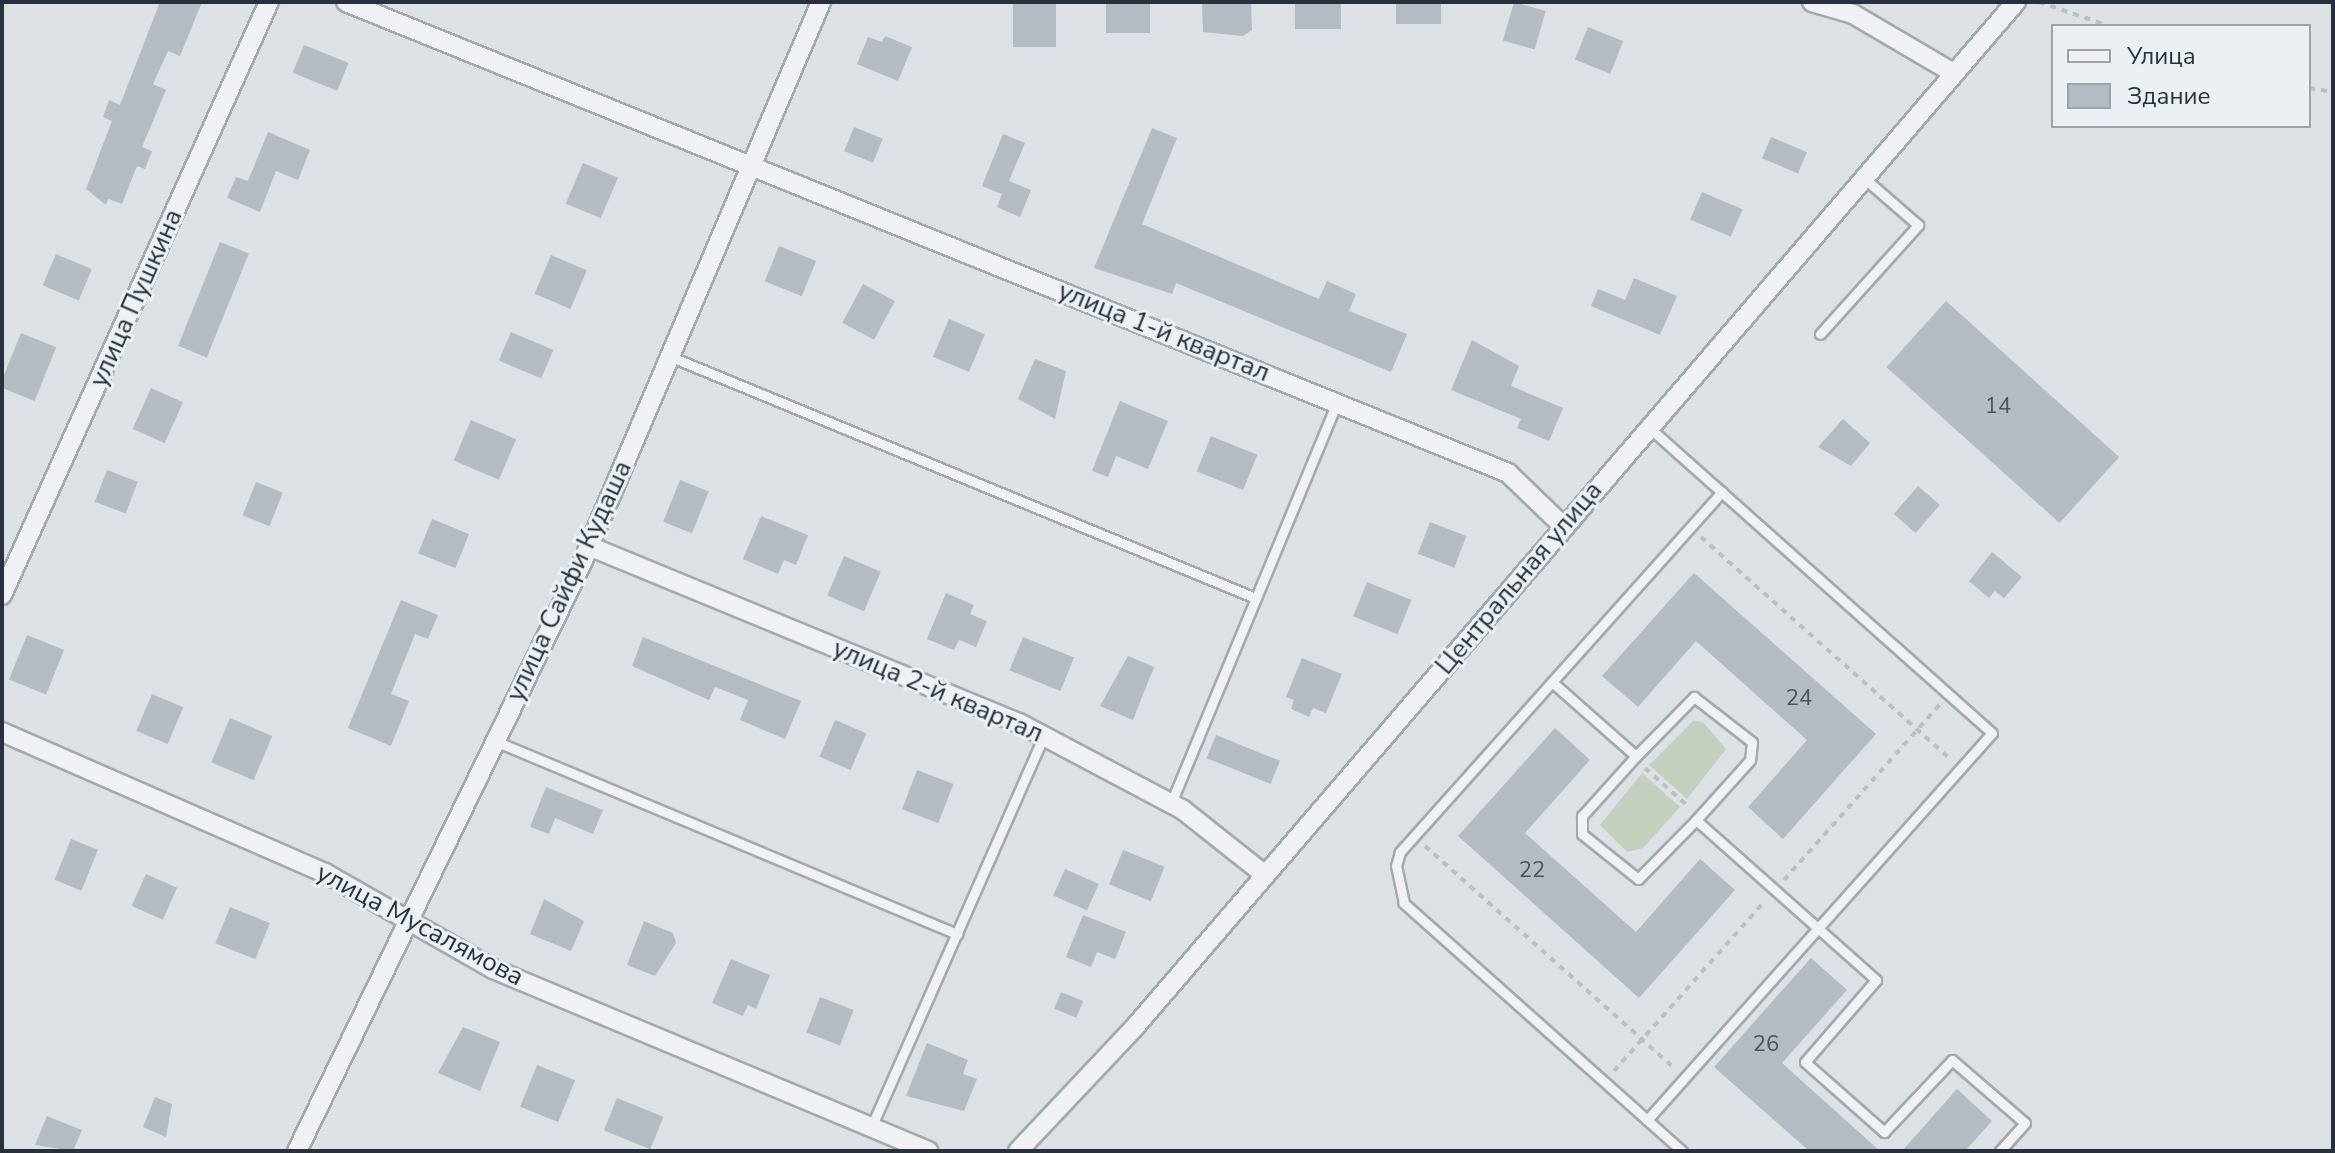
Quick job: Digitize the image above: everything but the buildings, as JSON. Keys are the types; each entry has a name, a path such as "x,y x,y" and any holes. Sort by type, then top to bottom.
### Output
{"street":[{"name":"улица Пушкина","path":"2,595 269,2"},
{"name":"улица 1-й квартал","path":"346,2 1508,473 1563,526"},
{"name":"улица Сайфи Кудаша","path":"297,1151 406,915 589,546 749,164 821,2"},
{"path":"1812,2 1853,14 1950,71"},
{"name":"Центральная улица","path":"1018,1151 1265,875 1950,71 2016,2"},
{"name":"улица 2-й квартал","path":"589,546 1044,736 1171,803 1265,875"},
{"name":"улица Мусалямова","path":"2,732 406,915 493,969 873,1123 929,1151"}],"lane":[{"path":"1820,334 1918,225 1862,175"},
{"path":"669,356 1253,597"},
{"path":"1171,803 1253,597 1336,402"},
{"path":"1647,1120 1992,733 1648,426"},
{"path":"1682,1151 1404,903 1396,866 1414,837 1722,492"},
{"path":"1552,682 1635,757"},
{"path":"1694,697 1752,742 1750,760 1698,818 1638,879 1582,834 1582,816 1694,697"},
{"path":"873,1123 1044,736"},
{"path":"493,741 957,934"},
{"path":"1698,818 1876,980 1805,1062 1884,1132 1952,1060 2025,1123 2000,1151"}],"path":[{"path":"2039,2 2103,24"},
{"path":"2311,88 2333,92"},
{"path":"1690,527 1960,768"},
{"path":"1635,757 1698,818"},
{"path":"1414,837 1685,1078"}],"green space":[{"path":"1693,721 1703,722 1726,749 1687,799 1649,765"},
{"path":"1642,773 1680,807 1643,848 1627,852 1600,825"}]}
